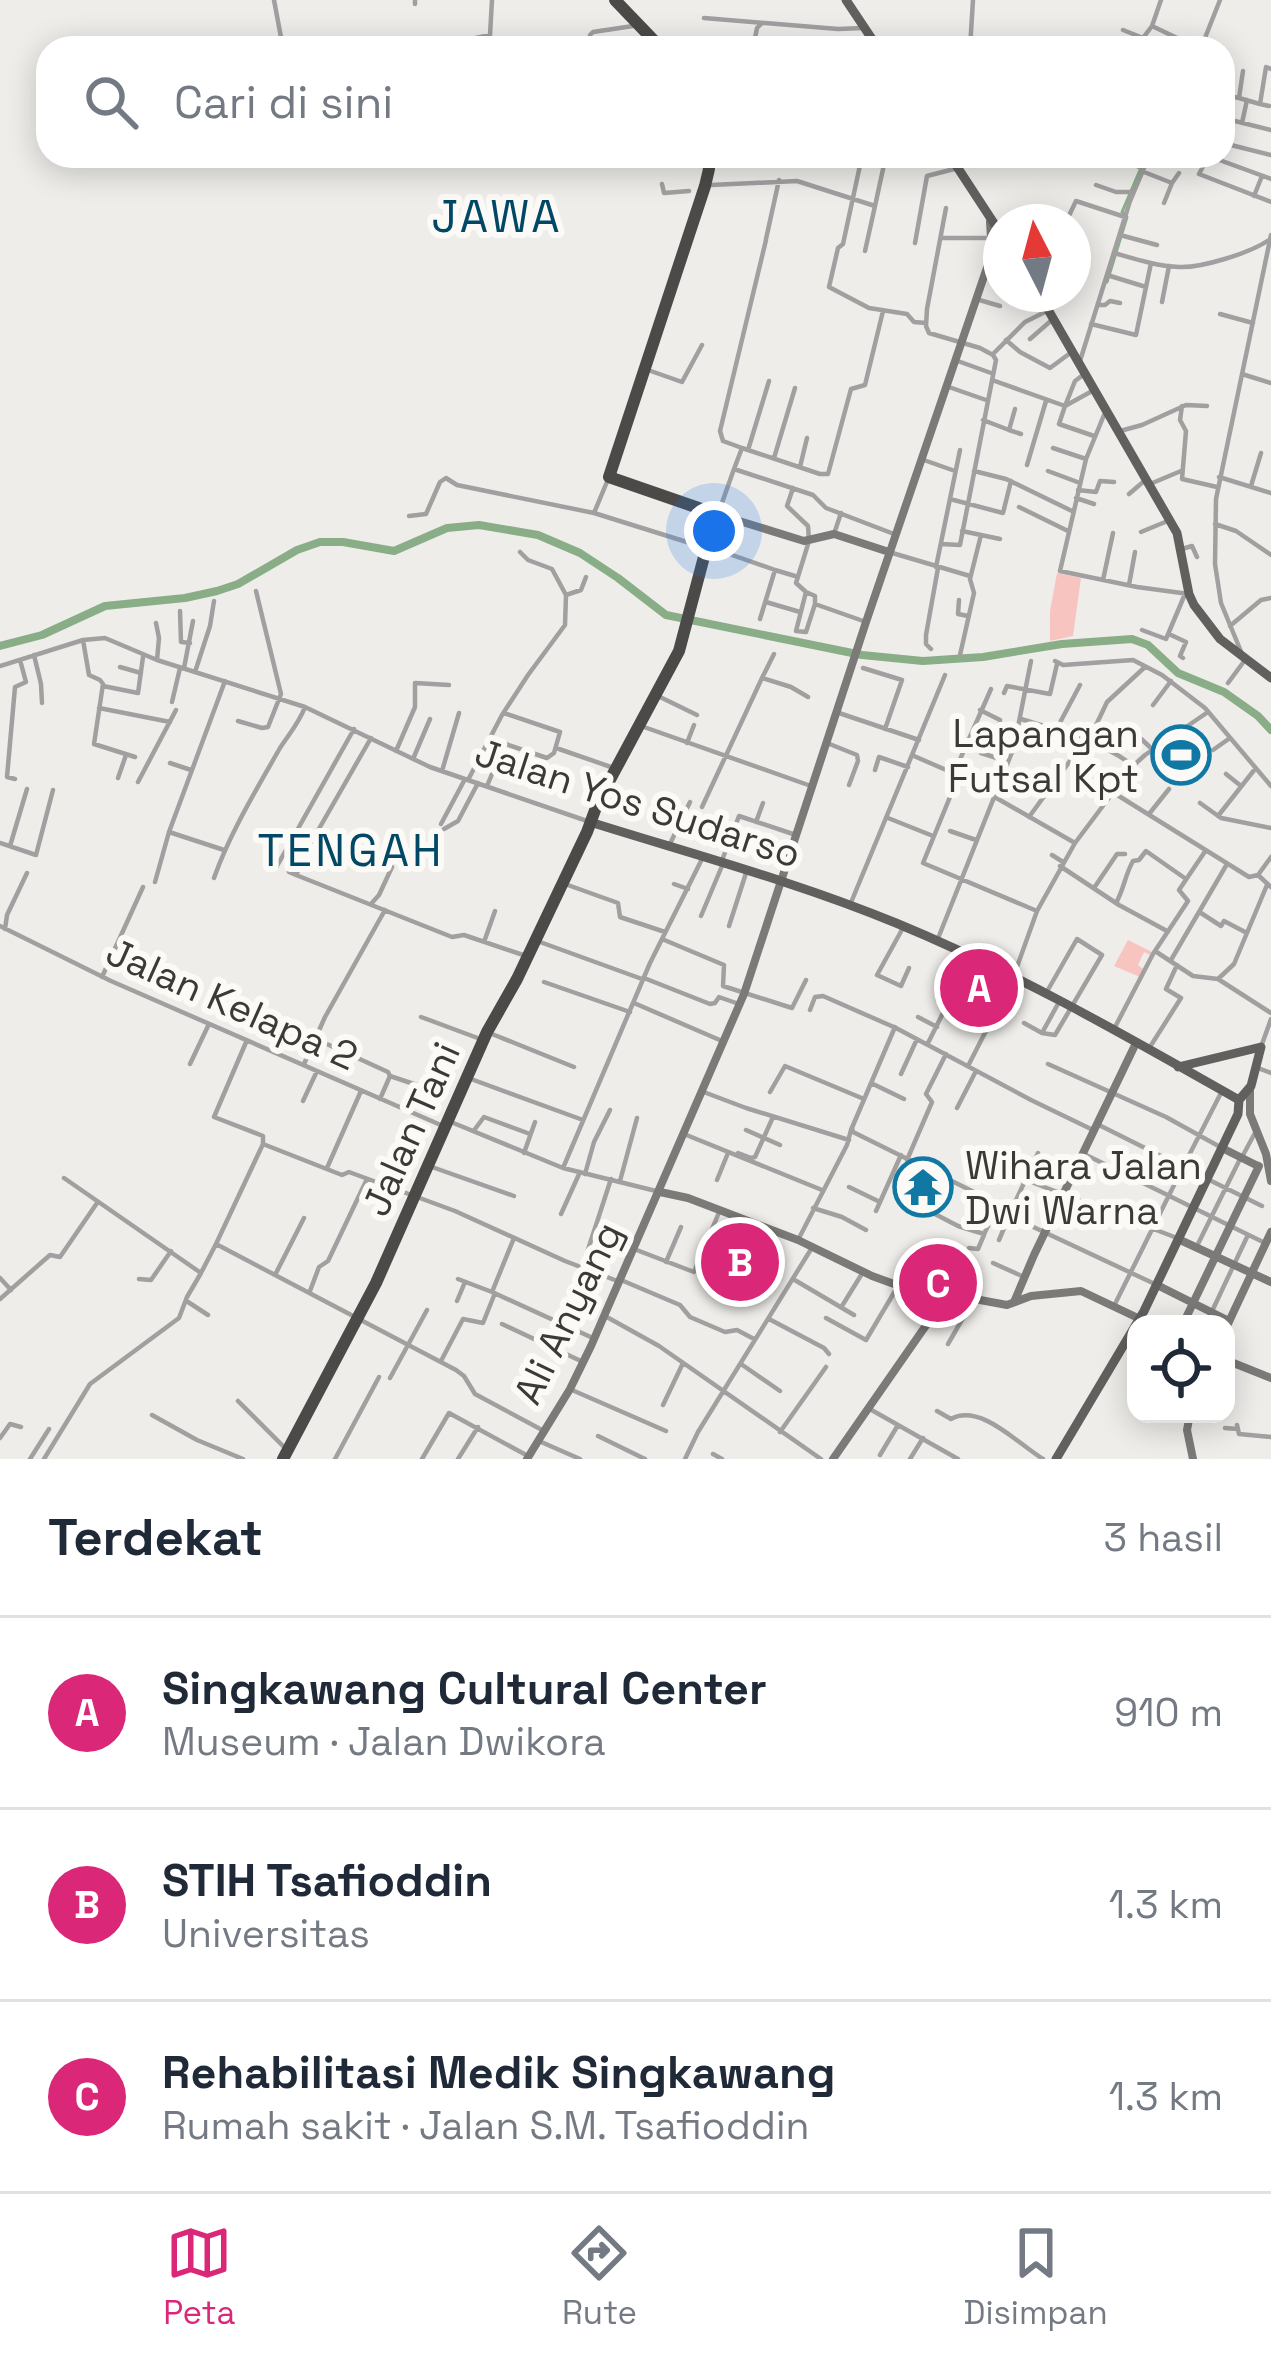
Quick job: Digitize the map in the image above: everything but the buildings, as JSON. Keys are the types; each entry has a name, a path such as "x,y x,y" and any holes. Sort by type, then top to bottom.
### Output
{"highway":[{"path":"615,0 650,36"},
{"path":"638,725 679,651 714,513 609,477 697,189 709,168"},
{"name":"Jalan Tani","path":"285,1455 358,1317 485,1036 638,725"}],"main road":[{"path":"846,0 870,36"},
{"path":"960,168 983,206"},
{"path":"1051,314 1079,355 1186,548 1187,594 1239,660 1271,679"},
{"name":"Jalan Yos Sudarso","path":"590,822 781,881 904,926 1071,1007 1178,1067 1192,1068 1239,1100"},
{"path":"1143,1315 1222,1148 1244,1114 1239,1100 1250,1089 1261,1047"},
{"path":"1192,1068 1261,1047"},
{"path":"1058,1459 1127,1344"},
{"path":"1058,1459 1127,1344"}],"street":[{"path":"274,0 281,36"},
{"path":"485,36 490,35 492,0"},
{"path":"971,36 973,0"},
{"path":"1145,36 1161,0"},
{"path":"1204,36 1220,0"},
{"path":"704,18 864,28"},
{"path":"755,36 763,22"},
{"path":"590,36 639,25"},
{"path":"1152,26 1173,36"},
{"path":"1123,29 1139,36"},
{"path":"1260,104 1266,68 1271,69"},
{"path":"1242,123 1243,71"},
{"path":"1235,96 1269,106"},
{"path":"1235,121 1271,130"},
{"path":"1235,146 1271,155"},
{"path":"1235,166 1271,179"},
{"path":"860,168 829,287 869,308 908,314 914,322 926,323"},
{"path":"865,251 883,168"},
{"path":"915,243 927,176 940,168"},
{"path":"1137,168 1172,183"},
{"path":"1201,168 1200,176 1271,202"},
{"path":"1006,340 1050,368 1079,355 1142,170"},
{"path":"1164,203 1179,173"},
{"path":"1254,196 1262,176"},
{"path":"779,180 720,431 722,441 826,475 851,387 865,385 884,311"},
{"path":"662,184 662,192 800,182 875,206"},
{"path":"1096,185 1133,193"},
{"path":"1091,205 1124,216"},
{"path":"946,208 928,333 994,357"},
{"path":"1120,235 1156,245"},
{"path":"942,238 983,237"},
{"path":"1116,254 1192,266 1250,250 1270,238"},
{"path":"1228,683 1239,660 1216,570 1217,487 1270,238"},
{"path":"1091,324 1136,335 1151,263"},
{"path":"1162,302 1169,266"},
{"path":"1109,276 1146,287"},
{"path":"1262,280 1271,284"},
{"name":"Ali Anyang","path":"528,1458 595,1339 742,999 983,282"},
{"path":"976,298 983,300"},
{"path":"1098,306 1120,302"},
{"path":"1030,339 1051,314"},
{"path":"941,544 958,547 994,357 1024,322 1051,314"},
{"path":"1220,314 1251,323"},
{"path":"644,368 682,382 702,345"},
{"path":"955,360 1065,406 1095,389"},
{"path":"1086,373 1075,381 1059,425 1094,436"},
{"path":"1242,374 1271,383"},
{"path":"769,381 745,449 714,513 809,541 834,534 970,576"},
{"path":"946,386 987,401"},
{"path":"774,458 795,388"},
{"path":"1027,465 1046,399"},
{"path":"1182,406 1184,481 1217,487"},
{"path":"1122,430 1182,406 1207,406"},
{"path":"1009,430 1015,409"},
{"path":"1107,409 1086,459 1060,571 1187,594 1164,640 1142,629"},
{"path":"983,421 1021,434"},
{"path":"800,467 807,438"},
{"path":"1053,448 1086,459"},
{"path":"931,649 926,635 960,450"},
{"path":"1251,486 1261,453"},
{"path":"920,459 956,471"},
{"path":"734,469 813,495 826,508 895,534"},
{"path":"974,471 1011,481 1072,511"},
{"path":"1048,471 1094,504"},
{"path":"1130,494 1181,471"},
{"path":"594,513 609,477"},
{"path":"1220,477 1271,493"},
{"path":"409,516 429,511 442,479 448,479 459,486 594,513 690,543"},
{"path":"950,499 1004,512 1011,481"},
{"path":"1078,490 1095,493 1100,481 1114,482"},
{"path":"793,488 787,506 808,526 809,541 796,585 816,597 805,633 795,630 806,592"},
{"path":"1019,507 1068,531"},
{"path":"834,534 841,513"},
{"path":"1142,532 1170,520"},
{"path":"1215,524 1233,529 1270,552"},
{"path":"962,530 1000,539"},
{"path":"1102,580 1113,533"},
{"path":"960,655 974,593 970,576 980,535"},
{"path":"706,547 797,577"},
{"path":"1186,548 1197,557"},
{"path":"478,783 462,817 442,827 504,713 567,618 566,596 552,569 520,552"},
{"path":"1129,585 1135,552"},
{"path":"760,619 775,570"},
{"path":"566,596 581,590 586,577"},
{"path":"238,721 268,727 281,698 256,591"},
{"path":"1230,626 1263,599 1271,598"},
{"path":"958,600 958,614 969,616"},
{"path":"196,672 214,601"},
{"path":"766,602 800,612"},
{"path":"814,604 866,622"},
{"path":"180,611 181,641 190,643"},
{"path":"172,702 193,621"},
{"path":"155,622 157,660"},
{"path":"1169,634 1186,642 1183,658"},
{"name":"Jalan Yos Sudarso","path":"83,640 100,637 182,669 281,698 442,771 590,822"},
{"path":"0,666 83,640 89,675 103,686 94,744 135,757"},
{"path":"702,807 773,654"},
{"path":"34,655 42,703"},
{"path":"103,686 139,693 144,655"},
{"path":"15,779 7,777 15,687 26,682 20,659"},
{"path":"1006,686 1051,694 1056,662 1129,660 1171,681 1208,712 1271,786"},
{"path":"937,941 1021,719 1031,661"},
{"path":"1259,671 1271,661"},
{"path":"121,667 141,673"},
{"path":"863,668 903,676 885,729"},
{"path":"1029,817 1088,739 1107,702 1145,668"},
{"path":"850,905 945,675"},
{"path":"762,677 808,697"},
{"path":"155,882 225,681"},
{"path":"1153,705 1171,681"},
{"path":"396,751 415,707 416,683 449,685"},
{"path":"1056,730 1079,685"},
{"path":"991,689 923,863 1037,911"},
{"path":"655,694 697,715"},
{"path":"214,878 224,850 305,707"},
{"path":"99,708 170,722"},
{"path":"138,782 176,710"},
{"path":"980,710 1000,720 993,742"},
{"path":"968,1066 1013,978 1037,911 1075,843 1133,766 1208,712"},
{"path":"442,771 459,713"},
{"path":"490,738 553,757 558,731 504,713"},
{"path":"837,713 919,740"},
{"path":"413,759 430,718"},
{"path":"1021,719 1088,739 1133,766"},
{"path":"638,725 811,786"},
{"path":"687,743 694,725"},
{"path":"278,866 354,729"},
{"path":"1137,736 1153,750"},
{"path":"371,738 292,873 454,938 460,934 527,957"},
{"path":"1213,750 1230,738"},
{"path":"826,742 857,755 849,785"},
{"path":"556,748 616,769"},
{"path":"981,753 1006,761"},
{"path":"118,778 126,754"},
{"path":"913,755 995,793 1075,843"},
{"path":"875,770 879,757 908,767"},
{"path":"170,764 191,770"},
{"path":"1218,816 1255,769"},
{"path":"1226,773 1241,786"},
{"path":"487,786 492,774"},
{"path":"10,846 27,789"},
{"path":"1149,814 1169,789"},
{"path":"0,843 36,856 53,790"},
{"path":"1113,793 1251,878 1271,857"},
{"path":"669,847 690,802"},
{"path":"756,822 763,802"},
{"path":"1200,803 1218,816 1271,828"},
{"path":"701,916 739,815 796,835"},
{"path":"886,818 933,836"},
{"path":"950,831 976,840"},
{"path":"169,832 224,850"},
{"path":"316,834 380,860"},
{"path":"1113,1030 1188,901 1179,892 1206,850"},
{"path":"1134,860 1146,851 1186,879"},
{"path":"1094,888 1117,854 1124,854"},
{"path":"1052,855 1116,903 1167,931"},
{"path":"563,1168 643,979 703,857"},
{"path":"1134,860 1144,864"},
{"path":"1116,903 1134,860"},
{"path":"1148,1050 1181,998 1166,989 1174,963 1227,864"},
{"path":"371,904 392,866"},
{"path":"729,926 747,871"},
{"path":"2,928 27,873"},
{"path":"1218,979 1231,969 1269,886 1258,875"},
{"path":"562,884 618,903 620,917 724,965 722,986 742,999"},
{"path":"674,884 688,889"},
{"path":"102,977 143,887"},
{"path":"304,1065 314,1038 385,910"},
{"path":"484,942 495,911"},
{"path":"1198,911 1221,926 1223,921 1245,932"},
{"path":"904,926 877,975 901,986 909,968"},
{"name":"Jalan Kelapa 2","path":"2,928 380,1099 563,1168 660,1192"},
{"path":"1024,1023 1053,1037 1102,955 1077,939 1045,995"},
{"path":"535,940 710,1004 719,997 792,1008 806,980"},
{"path":"1155,951 1193,976 1218,979 1271,1016 1261,1047"},
{"path":"928,1044 971,957"},
{"path":"544,982 630,1012"},
{"path":"810,1010 815,997 823,996 1262,1206"},
{"path":"1042,1033 1059,1002"},
{"path":"634,1003 724,1041"},
{"path":"421,1017 574,1066"},
{"path":"918,1017 937,1027"},
{"path":"190,1064 208,1024"},
{"path":"798,1240 851,1135 896,1028"},
{"path":"314,1038 390,1076 426,1088"},
{"path":"902,1074 917,1039"},
{"path":"44,1459 90,1384 176,1320 202,1273 263,1144 263,1136 214,1117 247,1040"},
{"path":"1013,1304 1136,1043"},
{"path":"876,1211 932,1102 926,1094 946,1054"},
{"path":"1048,1064 1266,1173"},
{"path":"770,1092 785,1066 864,1099"},
{"path":"1256,1067 1271,1073"},
{"path":"303,1101 316,1071"},
{"path":"957,1108 976,1071"},
{"path":"380,1099 390,1076"},
{"path":"466,1077 583,1120"},
{"path":"871,1083 904,1100"},
{"path":"1187,1315 1243,1197 1266,1173 1269,1154 1244,1114 1250,1089"},
{"path":"327,1169 361,1091"},
{"path":"701,1091 773,1117 851,1135 904,1158 1215,1315"},
{"path":"1114,1306 1222,1091"},
{"path":"561,1214 610,1110"},
{"path":"474,1132 484,1117 530,1135"},
{"path":"738,1153 754,1158 773,1117"},
{"path":"620,1181 637,1118"},
{"path":"524,1153 535,1122"},
{"path":"746,1130 780,1145"},
{"path":"1197,1246 1256,1131"},
{"path":"684,1134 822,1190"},
{"path":"263,1144 455,1211 582,1268 680,1305 690,1317 755,1340"},
{"path":"717,1180 728,1153"},
{"path":"999,1240 1038,1153"},
{"path":"1082,1154 1266,1244"},
{"path":"426,1165 514,1196"},
{"path":"64,1178 202,1273"},
{"path":"582,1268 611,1179"},
{"path":"309,1292 367,1180"},
{"path":"1026,1180 1197,1246 1271,1282"},
{"path":"849,1187 880,1202"},
{"path":"660,1192 671,1192 798,1240 898,1286 1013,1304 1031,1296 1078,1291 1127,1317"},
{"path":"0,1299 48,1256 61,1256 98,1201"},
{"path":"969,1248 978,1249 998,1206"},
{"path":"813,1208 866,1230"},
{"path":"634,1249 694,1272 720,1210"},
{"path":"933,1213 984,1234"},
{"path":"275,1274 304,1218"},
{"path":"666,1262 681,1227"},
{"path":"1231,1315 1271,1232"},
{"path":"1210,1315 1248,1235"},
{"path":"441,1361 463,1318 483,1323 514,1238"},
{"path":"216,1244 462,1373 476,1394 580,1459"},
{"path":"685,1459 813,1246"},
{"path":"139,1279 151,1280 171,1251"},
{"path":"916,1262 958,1282 957,1296"},
{"path":"993,1263 1023,1278"},
{"path":"842,1306 863,1272"},
{"path":"0,1278 11,1290"},
{"path":"1023,1278 1023,1288 1031,1296"},
{"path":"793,1279 854,1315"},
{"path":"458,1301 462,1281 595,1339"},
{"path":"826,1318 866,1340 898,1286"},
{"path":"833,1459 943,1294"},
{"path":"948,1344 974,1299"},
{"path":"186,1300 208,1315"},
{"path":"389,1378 427,1310"},
{"path":"604,1316 659,1346 821,1459"},
{"path":"769,1319 830,1354"},
{"path":"502,1324 584,1362"},
{"path":"663,1406 683,1364"},
{"path":"740,1364 780,1391"},
{"path":"1235,1364 1271,1378"},
{"path":"780,1432 826,1367"},
{"path":"335,1459 379,1378"},
{"path":"570,1389 666,1431"},
{"path":"238,1401 285,1455"},
{"path":"868,1408 958,1459"},
{"path":"938,1411 951,1419 960,1414 983,1418 1042,1459"},
{"path":"422,1459 447,1414 528,1458"},
{"path":"152,1415 243,1459"},
{"path":"1188,1423 1193,1459"},
{"path":"0,1438 10,1424 21,1427"},
{"path":"880,1455 898,1425"},
{"path":"458,1459 478,1427"},
{"path":"1225,1428 1271,1437"},
{"path":"30,1459 49,1429"},
{"path":"598,1436 645,1459"},
{"path":"910,1459 923,1438"},
{"path":"939,1459 945,1451"},
{"path":"713,1454 722,1459"}],"shaded area":[{"path":"1057,573 1081,578 1073,636 1050,641 1050,611"},
{"path":"1128,940 1152,952 1144,952 1138,965 1143,969 1140,977 1114,966"}],"waterway":[{"path":"1107,282 1127,217 1122,212 1141,168"},
{"path":"0,646 42,635 105,606 217,591 320,542 394,551 447,528 479,525 538,535 580,553 666,615 862,655 923,661 1132,639 1148,645 1178,673 1224,692 1271,730"}],"place":[{"name":"Lapangan Futsal Kpt","path":"1181,755"},
{"name":"Singkawang Cultural Center","path":"979,988"},
{"name":"Wihara Jalan Dwi Warna","path":"923,1187"},
{"name":"STIH Tsafioddin","path":"740,1262"},
{"name":"Rehabilitasi Medik Singkawang","path":"938,1283"}],"district":[{"name":"JAWA","path":"497,216"},
{"name":"TENGAH","path":"351,850"}]}
